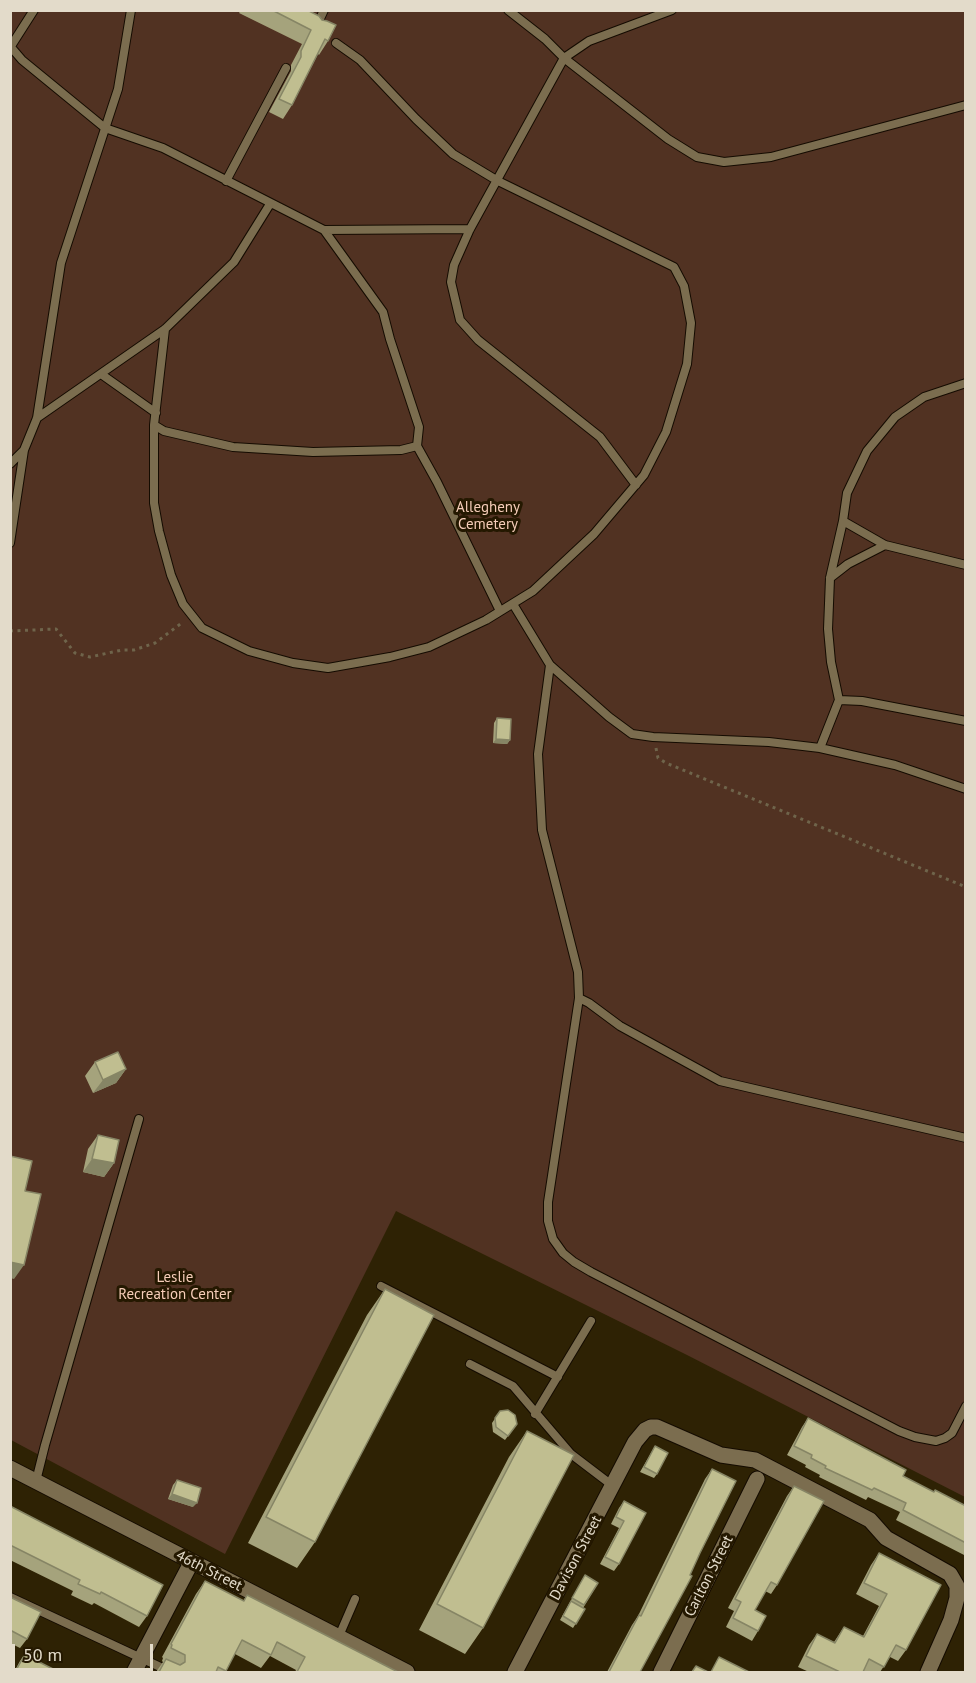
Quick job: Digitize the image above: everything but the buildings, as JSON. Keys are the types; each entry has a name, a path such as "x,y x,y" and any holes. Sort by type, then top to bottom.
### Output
{"street":[{"name":"Davison Street","path":"515,1672 635,1442 645,1430 657,1427 721,1455 755,1460 870,1520 886,1539 950,1574 957,1586 957,1598 951,1620 931,1666"},
{"name":"46th Street","path":"10,1468 407,1672"},
{"name":"Carlton Street","path":"661,1672 757,1479"},
{"path":"134,1672 191,1563"}],"lane":[{"path":"34,10 11,46 22,60 105,128 163,148 324,230 470,229"},
{"path":"10,543 24,450 37,418 61,263 118,89 131,10"},
{"path":"315,29 324,10"},
{"path":"508,10 545,39 564,58 668,139 697,157 724,162 771,157 966,105"},
{"path":"636,484 600,437 478,340 460,320 451,282 454,265 470,229 498,182 564,58 590,41 672,10"},
{"path":"165,329 154,426 154,502 159,531 175,585 183,604 191,615 202,628 249,651 293,663 328,668 390,657 429,647 486,620 533,591 594,534 644,475 666,432 687,364 691,323 684,286 674,267 498,182 453,154 360,60 336,43"},
{"path":"226,181 286,68"},
{"path":"37,418 165,329 234,261 270,204"},
{"path":"324,230 383,312 419,428 417,446 500,611"},
{"path":"100,374 156,413"},
{"path":"820,748 839,700 831,662 828,628 830,578 847,493 867,451 895,417 924,398 966,383"},
{"path":"154,426 164,431 233,447 313,452 401,450 417,446"},
{"path":"10,464 24,450"},
{"path":"843,520 885,545 966,565"},
{"path":"830,578 848,564 885,545"},
{"path":"513,604 550,665 609,717 632,734 652,737 769,742 820,748 895,765 966,789"},
{"path":"550,665 538,754 543,830 578,972 579,998 548,1202 548,1221 553,1239 563,1253 591,1272 899,1431 936,1441 945,1438 952,1433 966,1406"},
{"path":"839,700 862,701 966,720"},
{"path":"579,998 590,1003 620,1026 720,1081 966,1138"},
{"path":"36,1481 139,1119"},
{"path":"381,1286 558,1377"},
{"path":"535,1414 591,1321"},
{"path":"470,1364 513,1386 571,1454 614,1486"},
{"path":"10,1597 171,1672"},
{"path":"339,1636 355,1599"}],"path":[{"path":"10,631 56,629 75,653 90,657 122,650 134,650 155,643 191,615"},
{"path":"652,737 658,758 666,763 966,886"}],"green space":[{"name":"Allegheny Cemetery","path":"10,11 965,11 965,1497 687,1355 396,1211 225,1554 11,1440"}],"park label":[{"name":"Leslie Recreation Center","path":"175,1286"}]}
